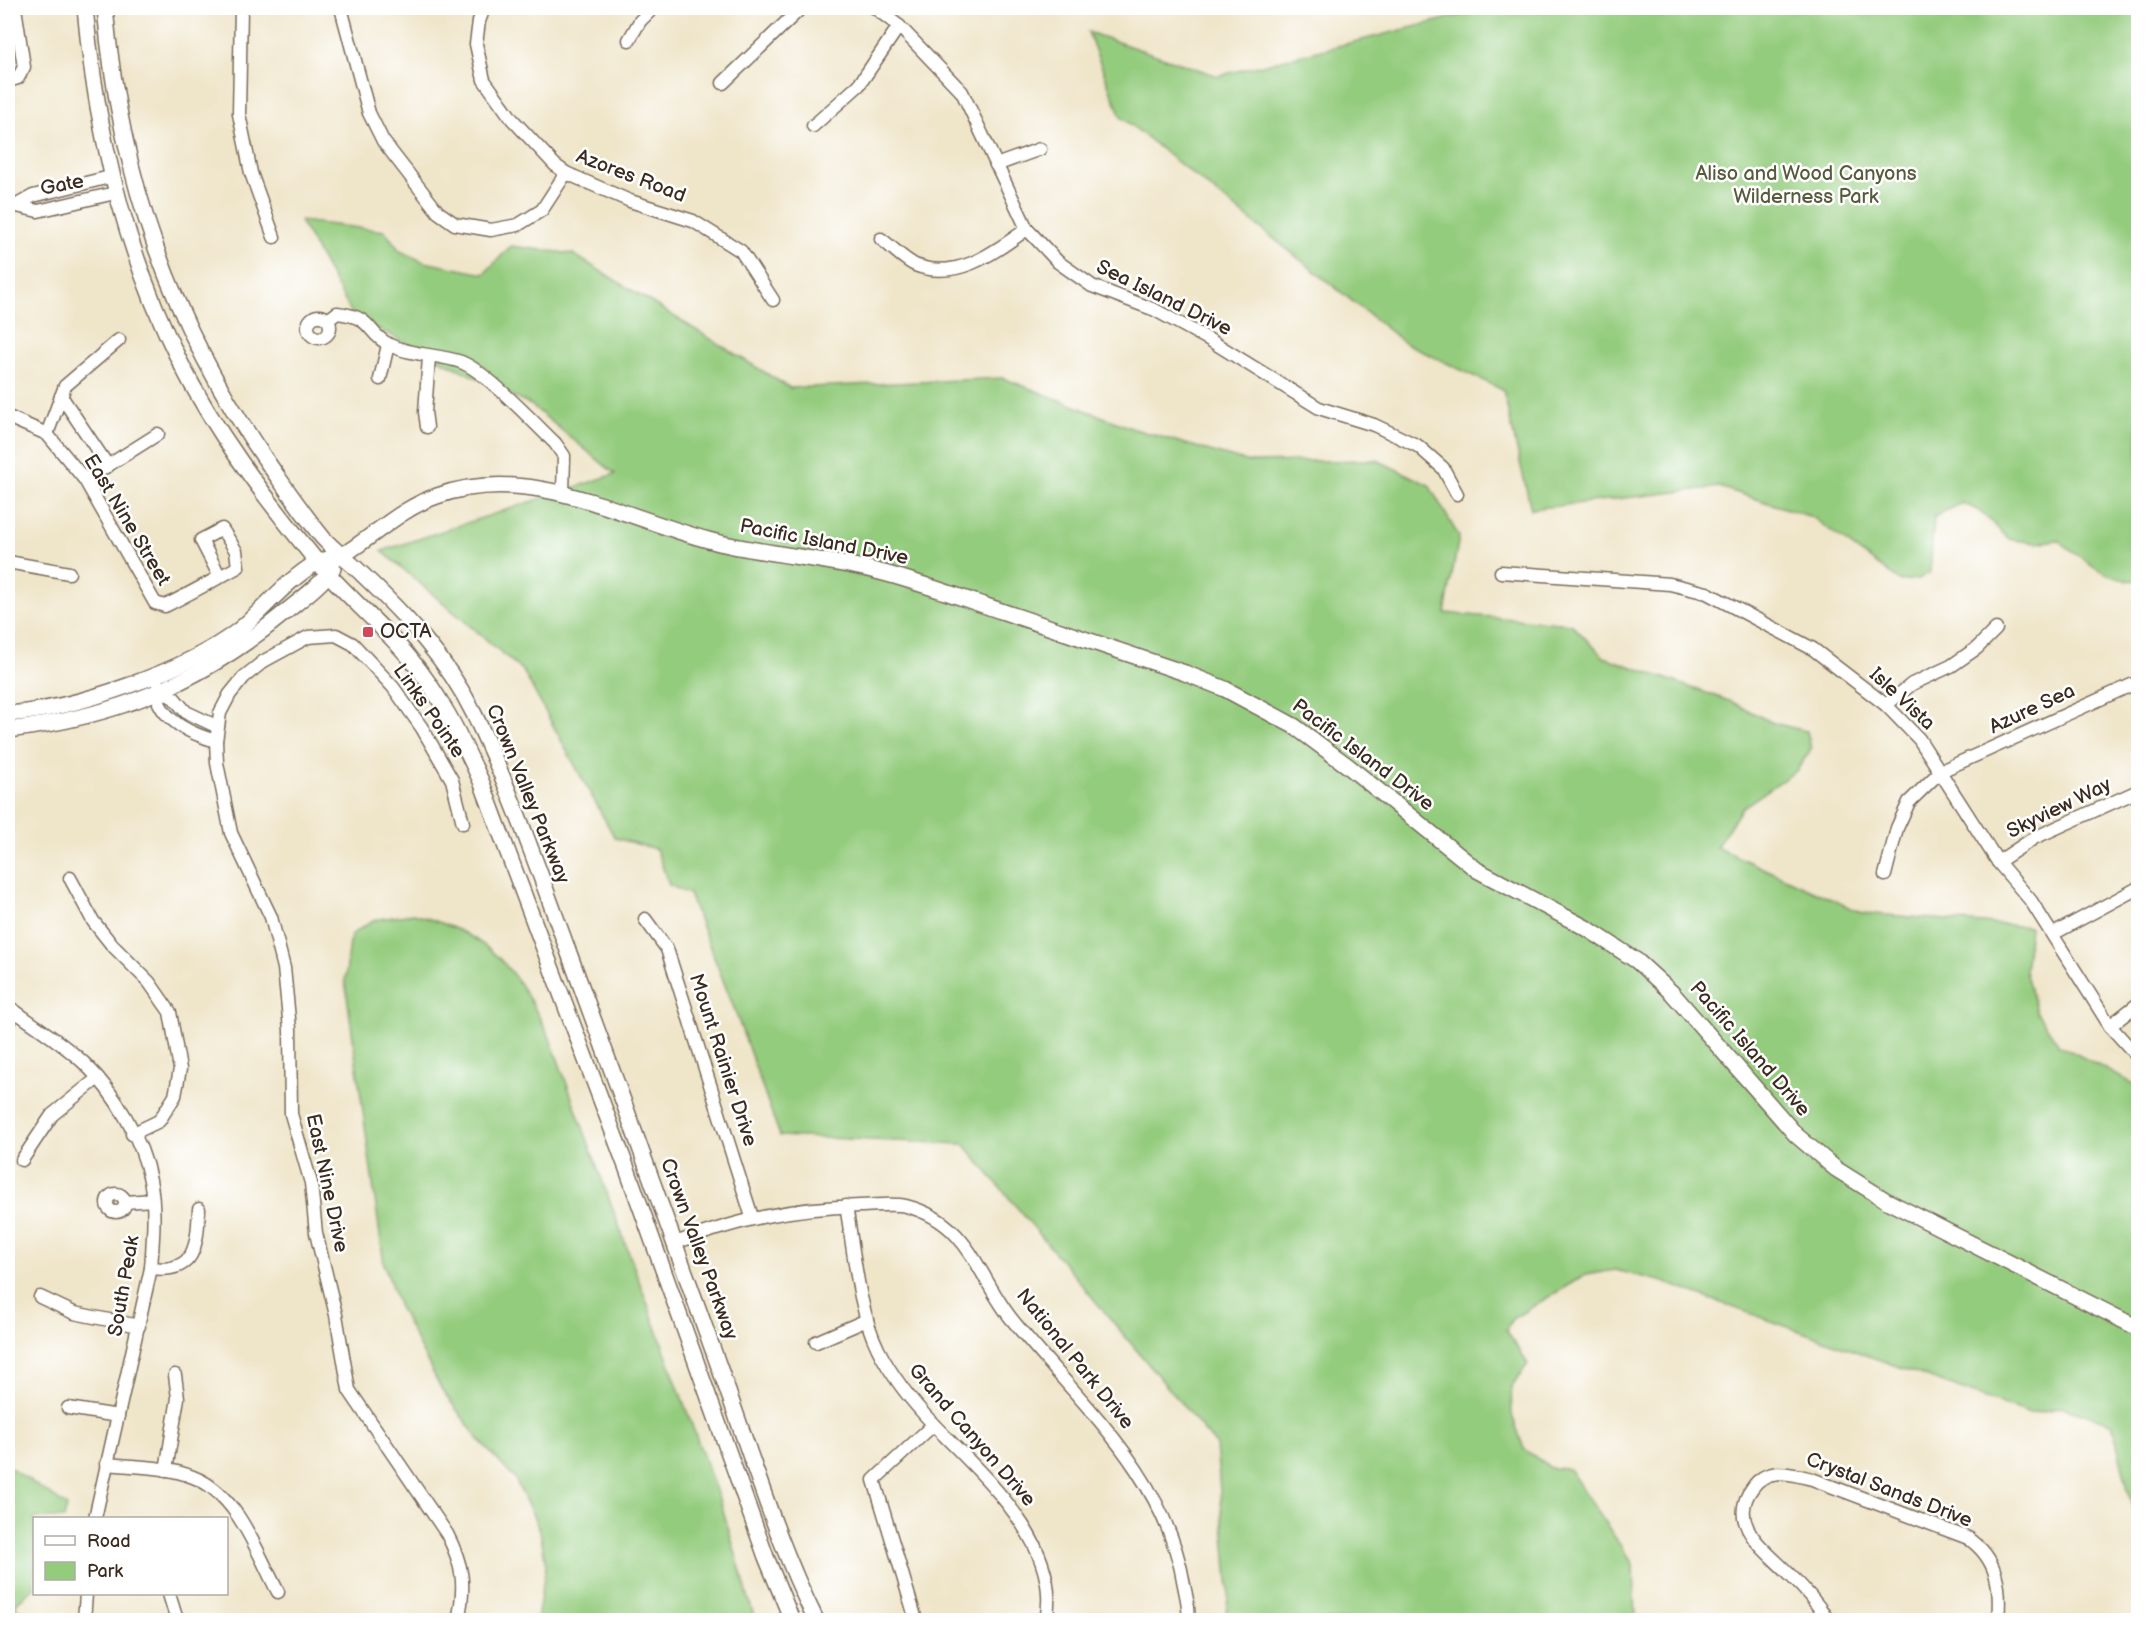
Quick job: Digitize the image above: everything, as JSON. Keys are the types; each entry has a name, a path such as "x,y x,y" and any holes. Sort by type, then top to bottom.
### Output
{"main road":[{"name":"Crown Valley Parkway","path":"85,8 97,107 110,177 157,311 183,368 247,472 317,562 424,675 461,738 481,781 627,1168 758,1536 792,1620"},
{"name":"Crown Valley Parkway","path":"105,8 111,74 132,179 163,272 176,302 208,368 254,443 295,502 326,541 420,634 450,674 472,709 512,801 782,1539 816,1620"},
{"name":"Pacific Island Drive","path":"342,555 407,509 435,496 481,486 522,485 563,493 724,544 844,564 909,580 1185,673 1267,710 1322,746 1477,870 1588,929 1655,975 1797,1135 1836,1169 1887,1201 2139,1328"},
{"path":"8,714 67,704 153,676 219,643 238,630 317,562 342,555"},
{"path":"8,730 78,719 161,691 235,652 329,574 342,555"},
{"path":"627,1168 638,1175 656,1231 675,1243 670,1263 679,1290 675,1304"}],"street":[{"path":"8,81 18,78 24,67 15,8"},
{"path":"241,8 239,114 251,173 273,237"},
{"path":"341,8 369,112 383,141 438,212 455,224 491,230 518,225 542,210 566,174"},
{"name":"Azores Road","path":"484,8 479,21 476,44 484,80 512,119 566,174 630,201 693,221 741,251 773,300"},
{"path":"628,40 640,21 653,8"},
{"path":"723,82 801,8"},
{"name":"Sea Island Drive","path":"875,8 899,26 962,92 1027,229 1058,262 1092,286 1155,310 1208,339 1319,408 1374,425 1418,446 1443,468 1457,494"},
{"path":"813,126 859,84 899,26"},
{"path":"996,165 1040,149"},
{"name":"Gate","path":"12,204 33,196 110,177"},
{"path":"52,191 56,207"},
{"name":"Gate","path":"12,204 38,211 115,193"},
{"path":"881,240 915,264 937,269 958,267 983,260 1027,229"},
{"path":"328,320 337,313 358,315 388,345 429,357 462,362 482,375 555,443 564,456 563,493"},
{"path":"47,434 65,386 119,340"},
{"path":"380,379 388,345"},
{"path":"427,427 425,412 429,357"},
{"path":"61,396 108,466"},
{"name":"East Nine Street","path":"8,417 47,434 85,480 159,605 165,606 220,577"},
{"path":"85,480 158,435"},
{"path":"8,562 69,573"},
{"name":"Isle Vista","path":"1501,572 1670,584 1707,593 1813,649 1886,705 1919,739 1998,862 2031,901 2053,934 2110,1026 2139,1057"},
{"path":"1886,705 1912,684 1951,666 1977,648 1996,629"},
{"name":"Links Pointe","path":"216,741 220,713 230,694 244,677 264,661 308,637 336,635 353,644 361,652 393,687 422,729 452,780 464,823"},
{"path":"153,676 161,691 174,698 186,712 218,727"},
{"name":"Azure Sea","path":"1885,875 1897,828 1909,802 1941,771 2139,682"},
{"path":"161,691 159,703 174,721 190,732 216,741"},
{"path":"190,732 197,718"},
{"name":"East Nine Drive","path":"216,741 222,797 231,833 271,917 284,968 290,1029 291,1114 311,1183 316,1233 336,1315 349,1390 447,1534 458,1555 464,1578 458,1620"},
{"name":"Skyview Way","path":"1998,862 2034,838 2139,791"},
{"path":"70,878 93,921 112,945 149,982 170,1012 180,1069 175,1096 159,1121 132,1134"},
{"path":"2053,934 2139,888"},
{"name":"Mount Rainier Drive","path":"645,919 667,949 752,1217"},
{"path":"2110,1026 2139,1004"},
{"name":"South Peak","path":"10,1013 68,1050 98,1078 132,1134 150,1180 153,1200 151,1268 95,1517"},
{"path":"22,1160 52,1115 98,1078"},
{"path":"126,1202 153,1200"},
{"name":"National Park Drive","path":"675,1243 752,1217 787,1210 846,1206 908,1207 951,1229 980,1264 1012,1320 1113,1434 1152,1496 1180,1563 1188,1620"},
{"name":"Grand Canyon Drive","path":"846,1206 867,1320 877,1347 897,1382 933,1425 990,1481 1016,1512 1029,1534 1047,1585 1046,1620"},
{"path":"151,1268 165,1270 183,1266 192,1254 197,1240 199,1209"},
{"path":"40,1297 74,1313 139,1326"},
{"path":"816,1342 867,1320"},
{"path":"166,1470 178,1398 175,1374"},
{"path":"68,1408 118,1416"},
{"path":"916,1620 874,1480 933,1425"},
{"path":"106,1464 166,1470 194,1477 217,1492 236,1513 278,1592"},
{"name":"Crystal Sands Drive","path":"1828,1620 1804,1588 1748,1532 1744,1522 1744,1508 1748,1493 1763,1477 1785,1472 1812,1479 1968,1538 1983,1549 1995,1571 2000,1587 1998,1620"},
{"path":"84,1620 86,1595"},
{"path":"169,1595 177,1620"}],"green space":[{"name":"Aliso and Wood Canyons Wilderness Park","path":"1489,8 2138,8 2138,580 2116,578 2095,568 2058,540 2036,543 2009,539 1980,511 1962,503 1934,517 1930,573 1918,579 1900,581 1812,517 1719,487 1531,509 1503,390 1405,343 1121,117 1088,32 1218,76"},
{"path":"300,221 385,231 400,251 424,262 484,274 511,246 573,254 790,388 1003,378 1134,429 1248,462 1377,460 1429,485 1459,537 1445,613 1571,624 1604,657 1732,702 1773,723 1807,731 1811,749 1797,770 1742,808 1716,847 1862,913 2030,927 2025,971 2036,1011 2059,1045 2138,1086 2138,1531 2112,1423 2063,1407 2030,1414 1660,1281 1615,1270 1585,1275 1512,1319 1506,1330 1528,1364 1511,1387 1512,1415 1524,1449 1551,1468 1569,1469 1633,1564 1635,1620 1225,1620 1229,1591 1216,1445 964,1144 780,1136 734,1008 689,894 669,885 656,849 615,838 523,671 382,551 615,474 531,405 354,317"},
{"path":"413,914 463,933 498,957 525,991 550,1038 722,1507 755,1620 537,1620 546,1565 540,1530 515,1479 480,1441 442,1390 398,1305 384,1264 345,981 351,935 373,920"},
{"path":"8,1466 67,1506 64,1517 33,1517 33,1589 15,1604 22,1620 8,1620"}],"place":[{"name":"OCTA","path":"368,632"}]}
